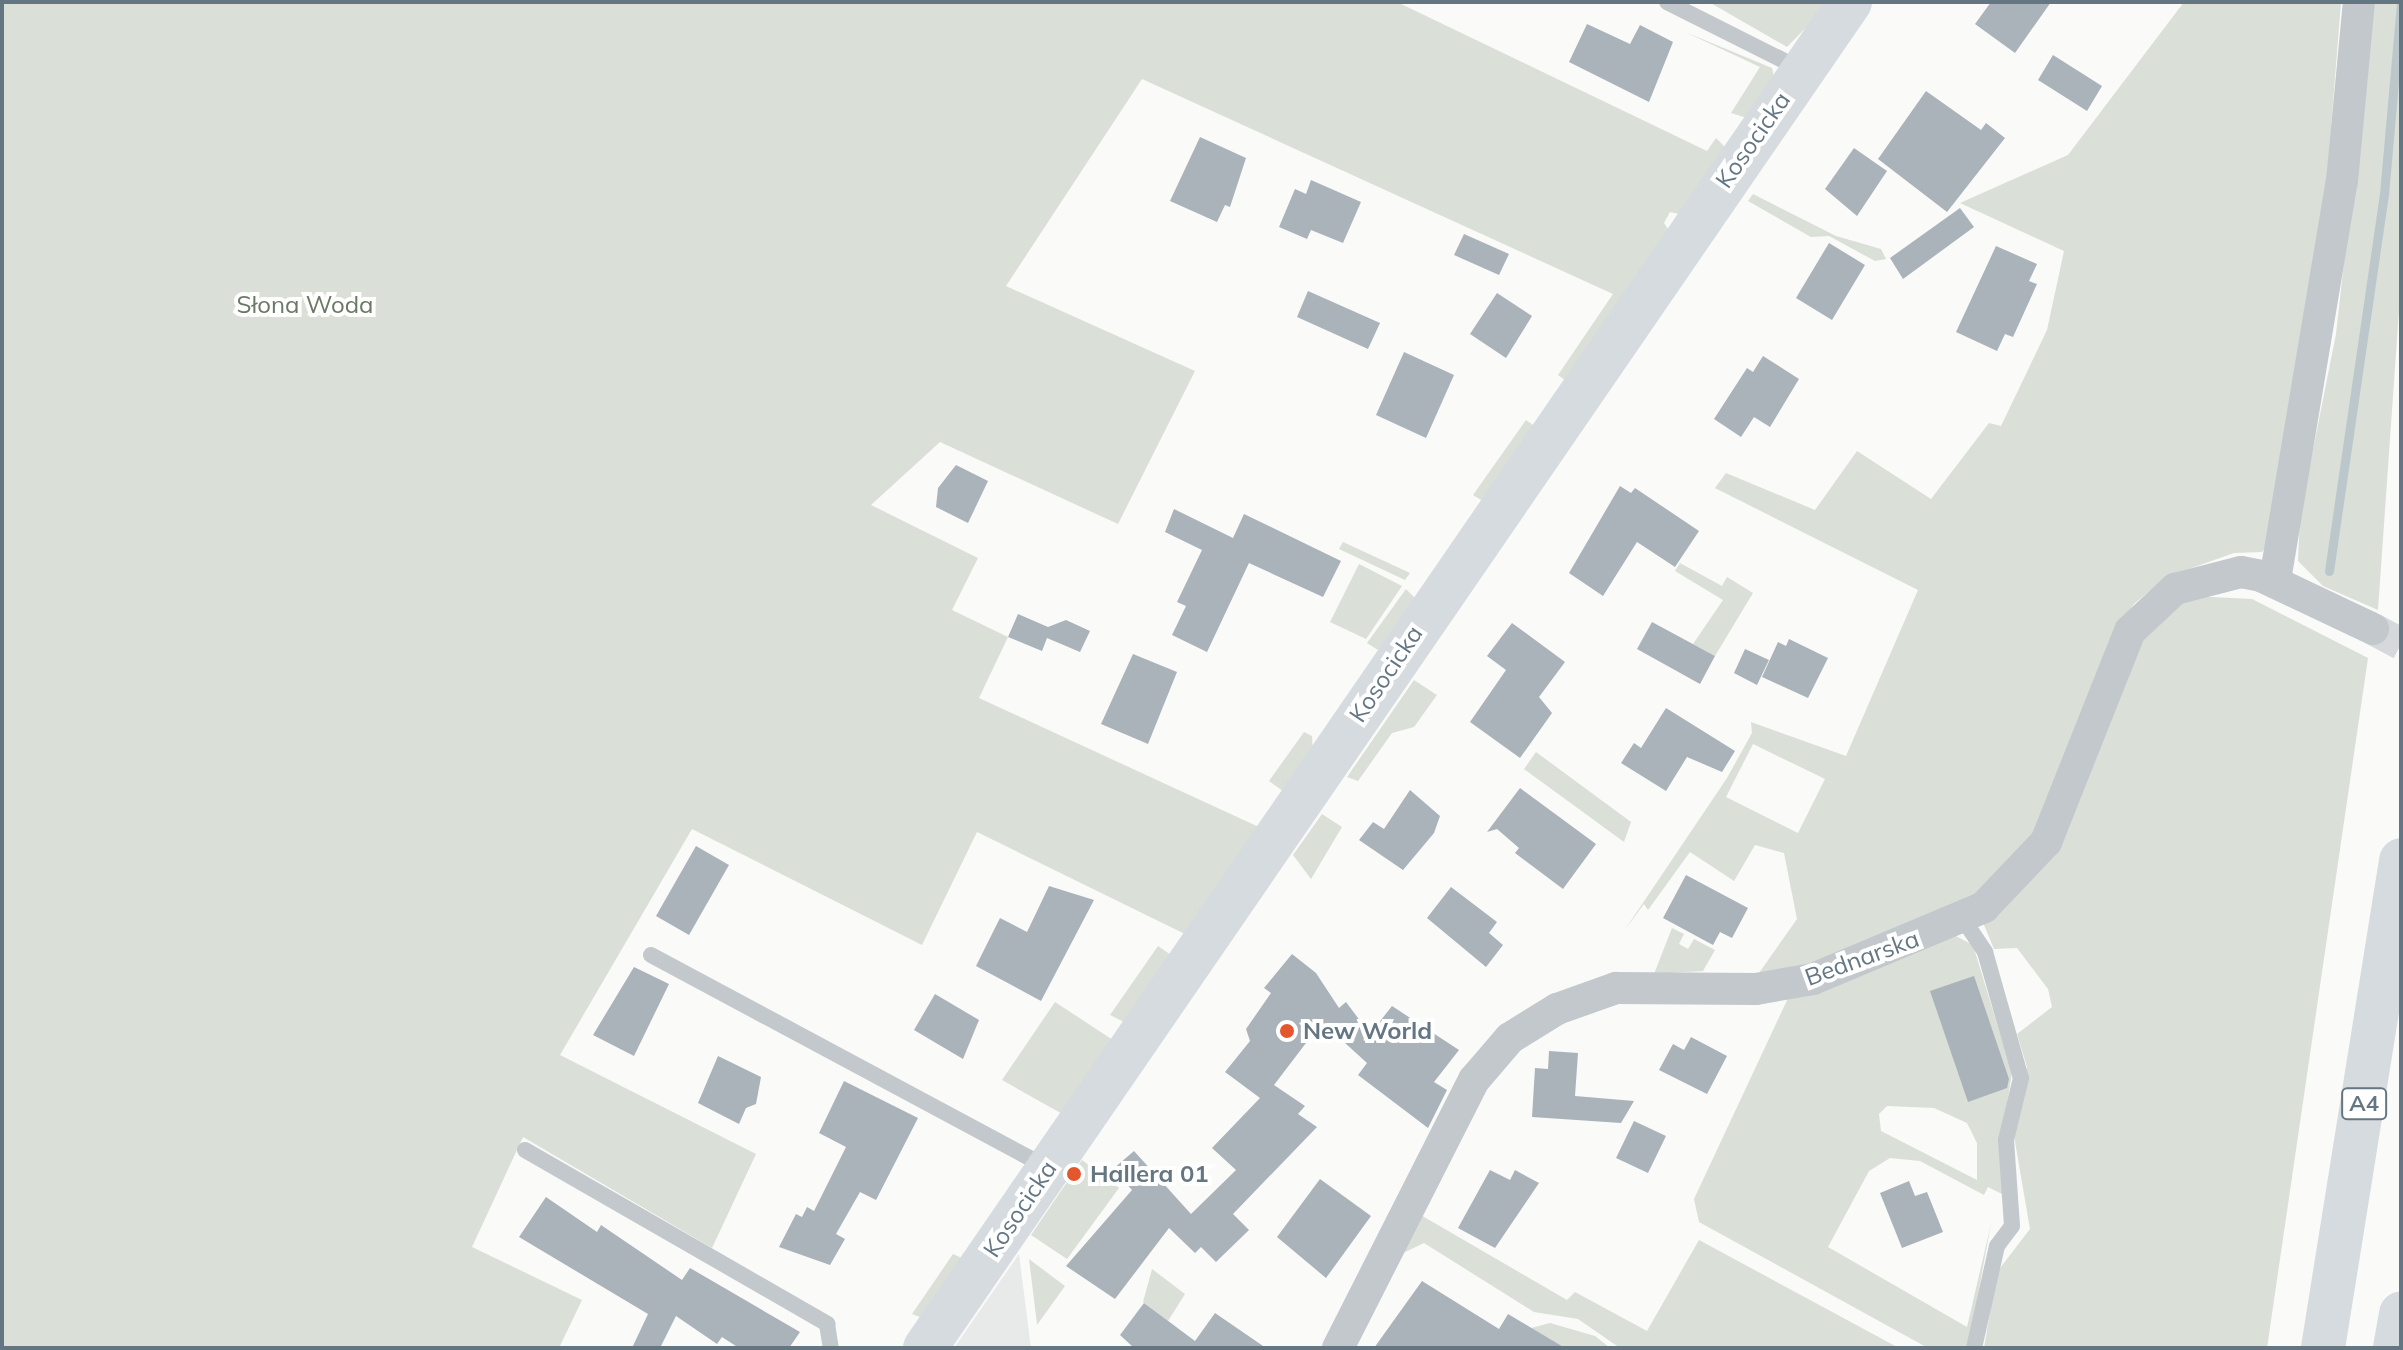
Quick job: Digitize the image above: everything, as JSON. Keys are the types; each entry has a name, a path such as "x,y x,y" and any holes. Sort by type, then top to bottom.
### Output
{"main road":[{"name":"Kosocicka","path":"925,1348 1850,2"},
{"name":"A4","path":"2323,1348 2401,860"},
{"path":"2395,1348 2401,1314"}],"street":[{"path":"2275,580 2342,181 2359,2"},
{"name":"Bednarska","path":"1338,1348 1474,1080 1510,1038 1583,996 1632,986 1756,989 1813,979 1963,919 2000,894 2046,842 2112,667 2142,614 2175,589 2203,579 2241,572 2275,580 2373,629"}],"lane":[{"path":"1667,2 1802,70"},
{"path":"1963,919 1985,952 2021,1078 2006,1140 2012,1226 1997,1246 1974,1348"},
{"path":"651,955 1048,1168"},
{"path":"525,1150 827,1324 831,1348"}],"shaded area":[{"path":"1019,1254 1031,1348 954,1348"}],"green space":[{"name":"Słona Woda","path":"2,2 1397,2 1707,151 1716,138 1727,149 1679,214 1670,212 1664,223 1670,232 1569,383 1558,375 1613,294 1142,79 1006,286 1195,371 1118,524 940,442 871,505 978,558 952,610 1008,637 979,698 1261,828 1189,936 977,832 922,945 692,829 560,1055 756,1154 712,1248 523,1137 472,1247 582,1300 559,1348 2,1348"},
{"path":"1709,2 1831,2 1787,47"},
{"path":"2184,2 2341,2 2327,178 2271,540 2262,552 2234,553 2166,577 2134,604 2109,641 2059,791 2035,840 1957,910 1845,959 1759,973 1797,919 1784,853 1755,845 1734,881 1690,852 1648,910 1644,904 1624,931 1727,778 1752,733 1751,722 1846,756 1918,590 1715,488 1726,473 1815,510 1857,451 1931,499 1989,423 2001,426 2047,330 2064,251 1960,203 2068,155","holes":["1753,744 1825,779 1798,833 1726,797"]},
{"path":"2373,2 2401,2 2401,282 2378,610 2323,586 2298,561 2300,515 2336,334"},
{"path":"1685,32 1772,68 1774,77 1747,118 1731,113 1760,67"},
{"path":"1753,194 1836,236 1881,249 1886,259 1875,261 1829,236 1811,237 1748,201"},
{"path":"1526,420 1537,428 1486,503 1473,495"},
{"path":"1343,542 1410,573 1405,580 1339,549"},
{"path":"1680,563 1722,586 1727,577 1753,593 1715,656 1693,644 1723,600 1675,571"},
{"path":"1359,564 1402,586 1366,639 1330,622"},
{"path":"1406,589 1418,601 1378,650 1367,643"},
{"path":"2191,596 2252,599 2368,658 2267,1348 1984,1348 1997,1272 2030,1229 2014,1136 2027,1067 2017,1034 2052,1007 2048,989 2017,948 1994,949 1982,920 2001,906 2130,652"},
{"path":"1414,680 1437,695 1414,727 1392,733 1358,781 1347,777"},
{"path":"1304,732 1312,736 1313,754 1287,794 1269,781"},
{"path":"1536,752 1631,822 1624,842 1524,769"},
{"path":"1322,814 1342,827 1311,879 1293,855"},
{"path":"1672,928 1684,934 1679,944 1688,949 1694,939 1715,950 1703,971 1654,974"},
{"path":"1952,934 1973,945 2012,1073 2000,1146 2004,1195 1988,1187 1984,1195 1920,1161 1890,1158 1869,1171 1828,1247 1967,1327 1991,1224 1968,1348 1928,1348 1699,1222 1694,1199 1789,996","holes":["1887,1106 1934,1108 1967,1123 1977,1143 1977,1180 1881,1131 1879,1114"]},
{"path":"1158,946 1174,957 1128,1024 1110,1015"},
{"path":"1055,1002 1116,1042 1066,1116 1002,1080"},
{"path":"1082,1160 1119,1188 1067,1259 1031,1235"},
{"path":"1419,1214 1567,1300 1575,1292 1647,1331 1699,1240 1899,1348 1620,1348 1578,1319 1534,1312 1424,1243 1401,1254"},
{"path":"953,1254 966,1260 925,1319 912,1314"},
{"path":"1029,1259 1065,1286 1037,1325 1037,1324"},
{"path":"1152,1269 1185,1294 1168,1321 1143,1302"},
{"path":"1550,1323 1595,1336 1610,1348 1563,1348 1531,1328"}],"building":[{"path":"1991,2 2051,2 2015,53 1975,24"},
{"path":"1587,24 1630,44 1640,25 1673,42 1649,102 1569,62"},
{"path":"2053,55 2102,86 2087,111 2038,80"},
{"path":"1926,91 1981,130 1986,123 2005,138 1947,212 1878,159"},
{"path":"1200,137 1246,158 1230,207 1225,205 1217,222 1170,201"},
{"path":"1854,148 1887,171 1857,216 1825,189"},
{"path":"1311,180 1361,202 1343,243 1311,230 1307,239 1279,227 1295,189 1306,194"},
{"path":"1960,208 1974,227 1903,279 1890,258"},
{"path":"1464,234 1509,254 1499,275 1454,255"},
{"path":"1829,243 1865,265 1832,320 1796,298"},
{"path":"1996,246 2037,264 2029,281 2037,284 2013,337 2005,334 1997,351 1956,332"},
{"path":"1308,291 1380,323 1368,349 1297,317"},
{"path":"1497,293 1532,316 1506,358 1470,334"},
{"path":"1404,352 1454,375 1426,438 1376,415"},
{"path":"1763,356 1799,379 1770,427 1754,417 1741,437 1714,419 1747,368 1753,372"},
{"path":"956,465 988,481 968,523 936,507 938,488"},
{"path":"1620,486 1631,493 1635,488 1699,531 1675,567 1637,542 1603,596 1569,573"},
{"path":"1174,509 1233,538 1244,514 1341,561 1323,597 1249,563 1207,652 1172,635 1186,606 1177,602 1202,550 1165,532"},
{"path":"1018,614 1048,627 1066,620 1090,631 1080,652 1047,638 1042,651 1008,637"},
{"path":"1652,622 1715,656 1700,684 1637,649"},
{"path":"1512,623 1565,662 1539,697 1552,713 1520,758 1470,722 1506,670 1487,656"},
{"path":"1789,639 1828,658 1808,698 1762,677 1778,642 1786,646"},
{"path":"1745,649 1769,660 1757,685 1734,673"},
{"path":"1133,654 1177,672 1148,744 1101,724"},
{"path":"1666,708 1735,751 1722,772 1687,757 1666,791 1621,763 1634,743 1641,748"},
{"path":"1520,788 1596,844 1563,889 1515,853 1519,848 1497,829 1487,832"},
{"path":"1410,790 1440,816 1434,833 1403,870 1359,840 1373,822 1384,829"},
{"path":"696,846 729,865 689,935 656,916"},
{"path":"1686,875 1748,908 1732,938 1720,932 1713,945 1663,918"},
{"path":"1049,886 1094,900 1041,1001 976,966 1000,918 1027,932"},
{"path":"1451,887 1497,922 1489,933 1503,945 1486,967 1427,918"},
{"path":"1292,954 1316,973 1339,1008 1346,1002 1370,1034 1392,1006 1459,1050 1434,1082 1447,1090 1428,1128 1358,1075 1367,1063 1322,1022 1274,1085 1305,1106 1298,1114 1317,1127 1233,1214 1249,1230 1216,1262 1201,1247 1195,1253 1169,1228 1115,1299 1066,1266 1132,1190 1113,1169 1134,1151 1191,1214 1236,1170 1212,1148 1260,1098 1225,1072 1250,1041 1246,1029 1271,993 1264,988"},
{"path":"634,967 669,984 634,1056 593,1035"},
{"path":"1974,976 2009,1079 2007,1088 1968,1102 1930,991"},
{"path":"935,994 979,1020 963,1059 914,1030"},
{"path":"1691,1037 1727,1056 1707,1094 1659,1070 1673,1044 1684,1050"},
{"path":"1549,1051 1578,1053 1575,1096 1634,1101 1621,1123 1532,1117 1535,1068 1548,1069"},
{"path":"718,1056 761,1077 756,1104 746,1108 739,1124 698,1103"},
{"path":"844,1081 918,1118 876,1200 860,1192 836,1234 845,1239 830,1265 779,1247 796,1214 802,1217 807,1207 814,1211 846,1147 819,1133"},
{"path":"1634,1121 1666,1136 1648,1173 1616,1158"},
{"path":"1490,1170 1510,1180 1515,1170 1539,1183 1495,1248 1458,1228"},
{"path":"1320,1179 1371,1216 1326,1278 1277,1237"},
{"path":"1909,1181 1915,1196 1927,1192 1943,1232 1902,1248 1880,1193"},
{"path":"546,1197 597,1232 601,1225 682,1280 690,1268 800,1332 789,1348 739,1348 722,1337 717,1344 676,1316 660,1348 632,1348 648,1314 519,1237"},
{"path":"1422,1281 1499,1329 1508,1314 1565,1348 1374,1348"},
{"path":"1144,1303 1195,1341 1215,1313 1266,1348 1134,1348 1120,1335"}],"waterway":[{"path":"2329,571 2384,194 2401,2"}],"tunnel":[{"path":"2373,629 2401,644"}],"place":[{"name":"New World","path":"1287,1031"},
{"name":"Hallera 01","path":"1074,1174"}]}
